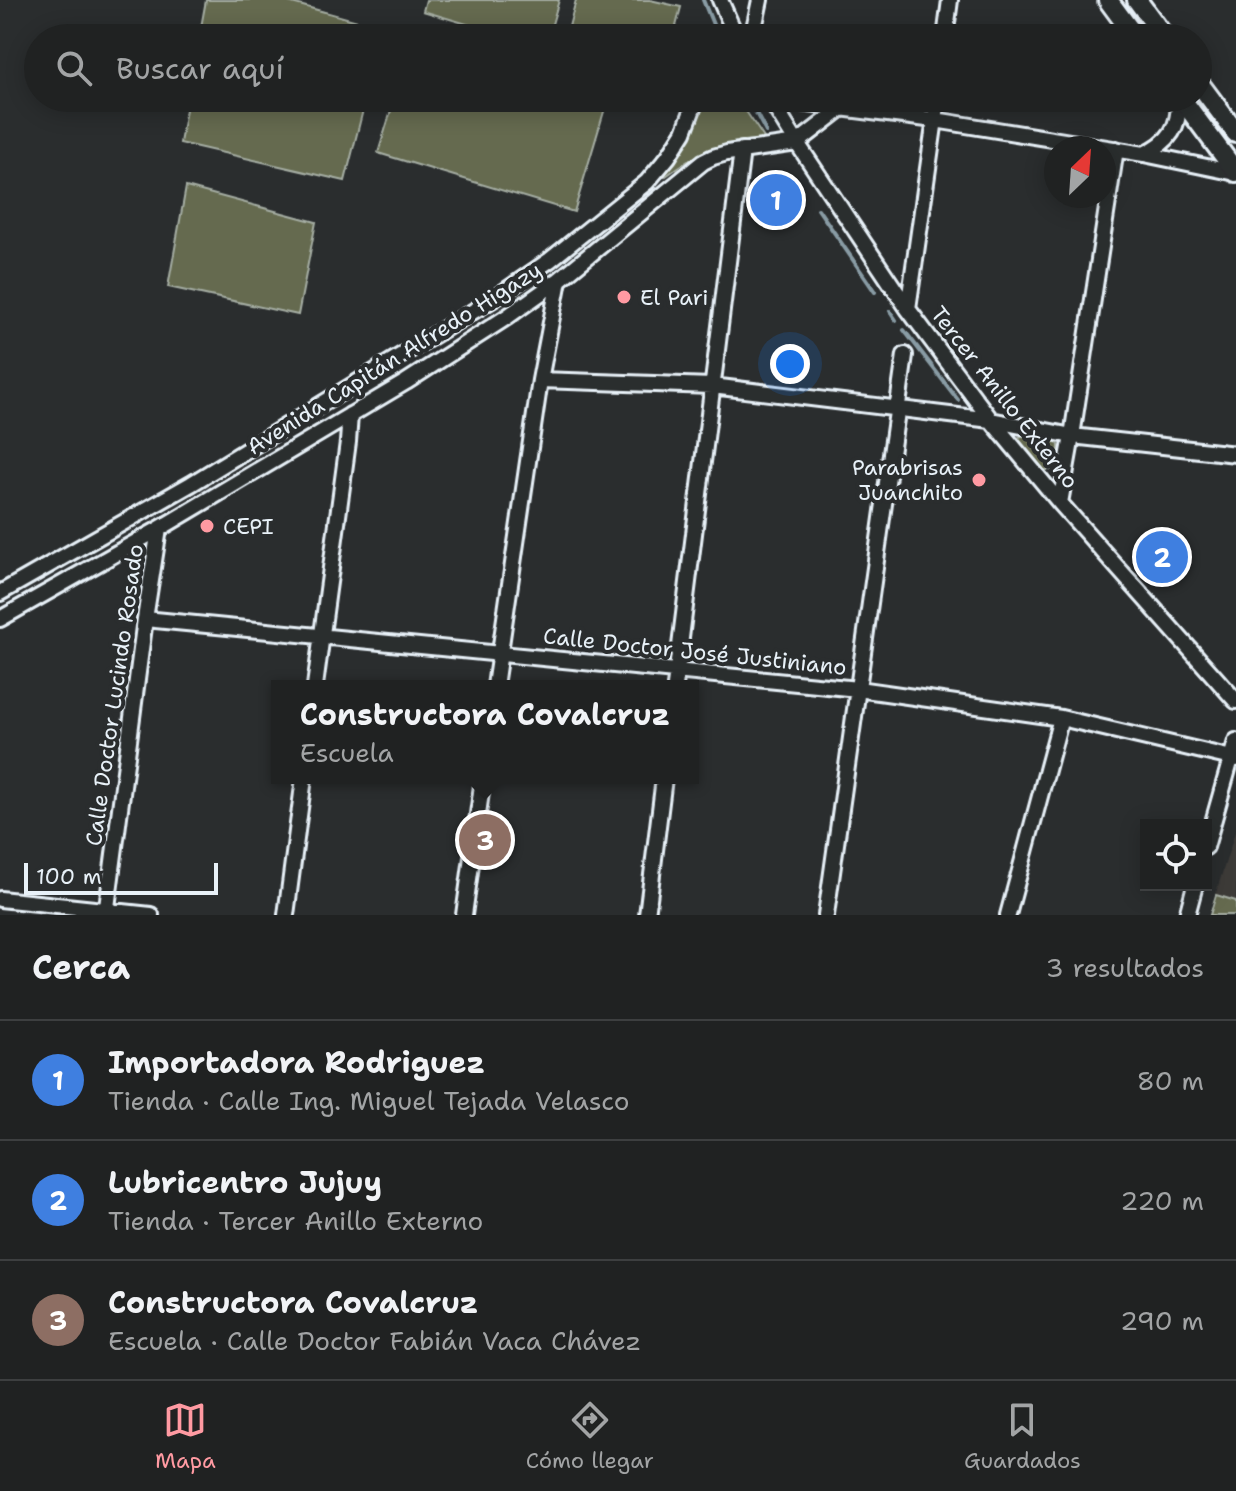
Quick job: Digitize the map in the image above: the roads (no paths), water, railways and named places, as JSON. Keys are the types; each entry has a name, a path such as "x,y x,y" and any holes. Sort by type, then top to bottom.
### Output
{"main road":[{"path":"1108,0 1126,24"},
{"path":"1137,0 1155,24"},
{"path":"1212,101 1236,133"},
{"path":"1191,112 1236,172"}],"street":[{"path":"720,0 729,24"},
{"path":"755,24 760,0"},
{"path":"947,24 950,0"},
{"name":"Avenida Capitán Alfredo Higazy","path":"0,593 191,484 495,298 550,260 647,182 684,132 692,112"},
{"name":"Tercer Anillo Externo","path":"778,112 908,309 991,420 1060,503 1236,701"},
{"path":"797,143 837,112"},
{"path":"867,112 1044,137"},
{"path":"908,309 936,112"},
{"path":"1144,154 1169,137 1179,112"},
{"name":"Avenida Capitán Alfredo Higazy","path":"0,619 123,551 507,317 559,280 703,162 742,150 797,143"},
{"path":"1116,149 1236,172"},
{"path":"676,678 742,150"},
{"path":"1060,503 1107,208"},
{"path":"496,680 540,380 559,280"},
{"path":"826,915 905,355"},
{"path":"540,380 712,386 991,420 1072,436 1236,454"},
{"path":"316,680 350,415"},
{"path":"112,528 123,551"},
{"name":"Calle Doctor Lucindo Rosado","path":"106,913 159,529"},
{"name":"Calle Doctor José Justiniano","path":"145,619 500,654 676,678 858,689 1061,718 1234,758"},
{"path":"1008,915 1061,718"},
{"path":"1212,828 1234,758 1236,741"},
{"path":"286,915 303,784"},
{"path":"464,915 482,784"},
{"path":"647,915 663,784"},
{"path":"1187,915 1193,891"},
{"path":"0,899 106,913 151,915"}],"waterway":[{"path":"703,0 713,24"},
{"path":"755,112 766,132"},
{"path":"818,209 875,292"},
{"path":"890,311 896,320"},
{"path":"904,330 958,400"}],"place":[{"name":"Importadora Rodriguez","path":"776,200"},
{"name":"El Pari","path":"624,297"},
{"name":"Parabrisas Juanchito","path":"979,480"},
{"name":"CEPI","path":"207,526"},
{"name":"Lubricentro Jujuy","path":"1162,557"},
{"name":"Constructora Covalcruz","path":"485,840"}]}
